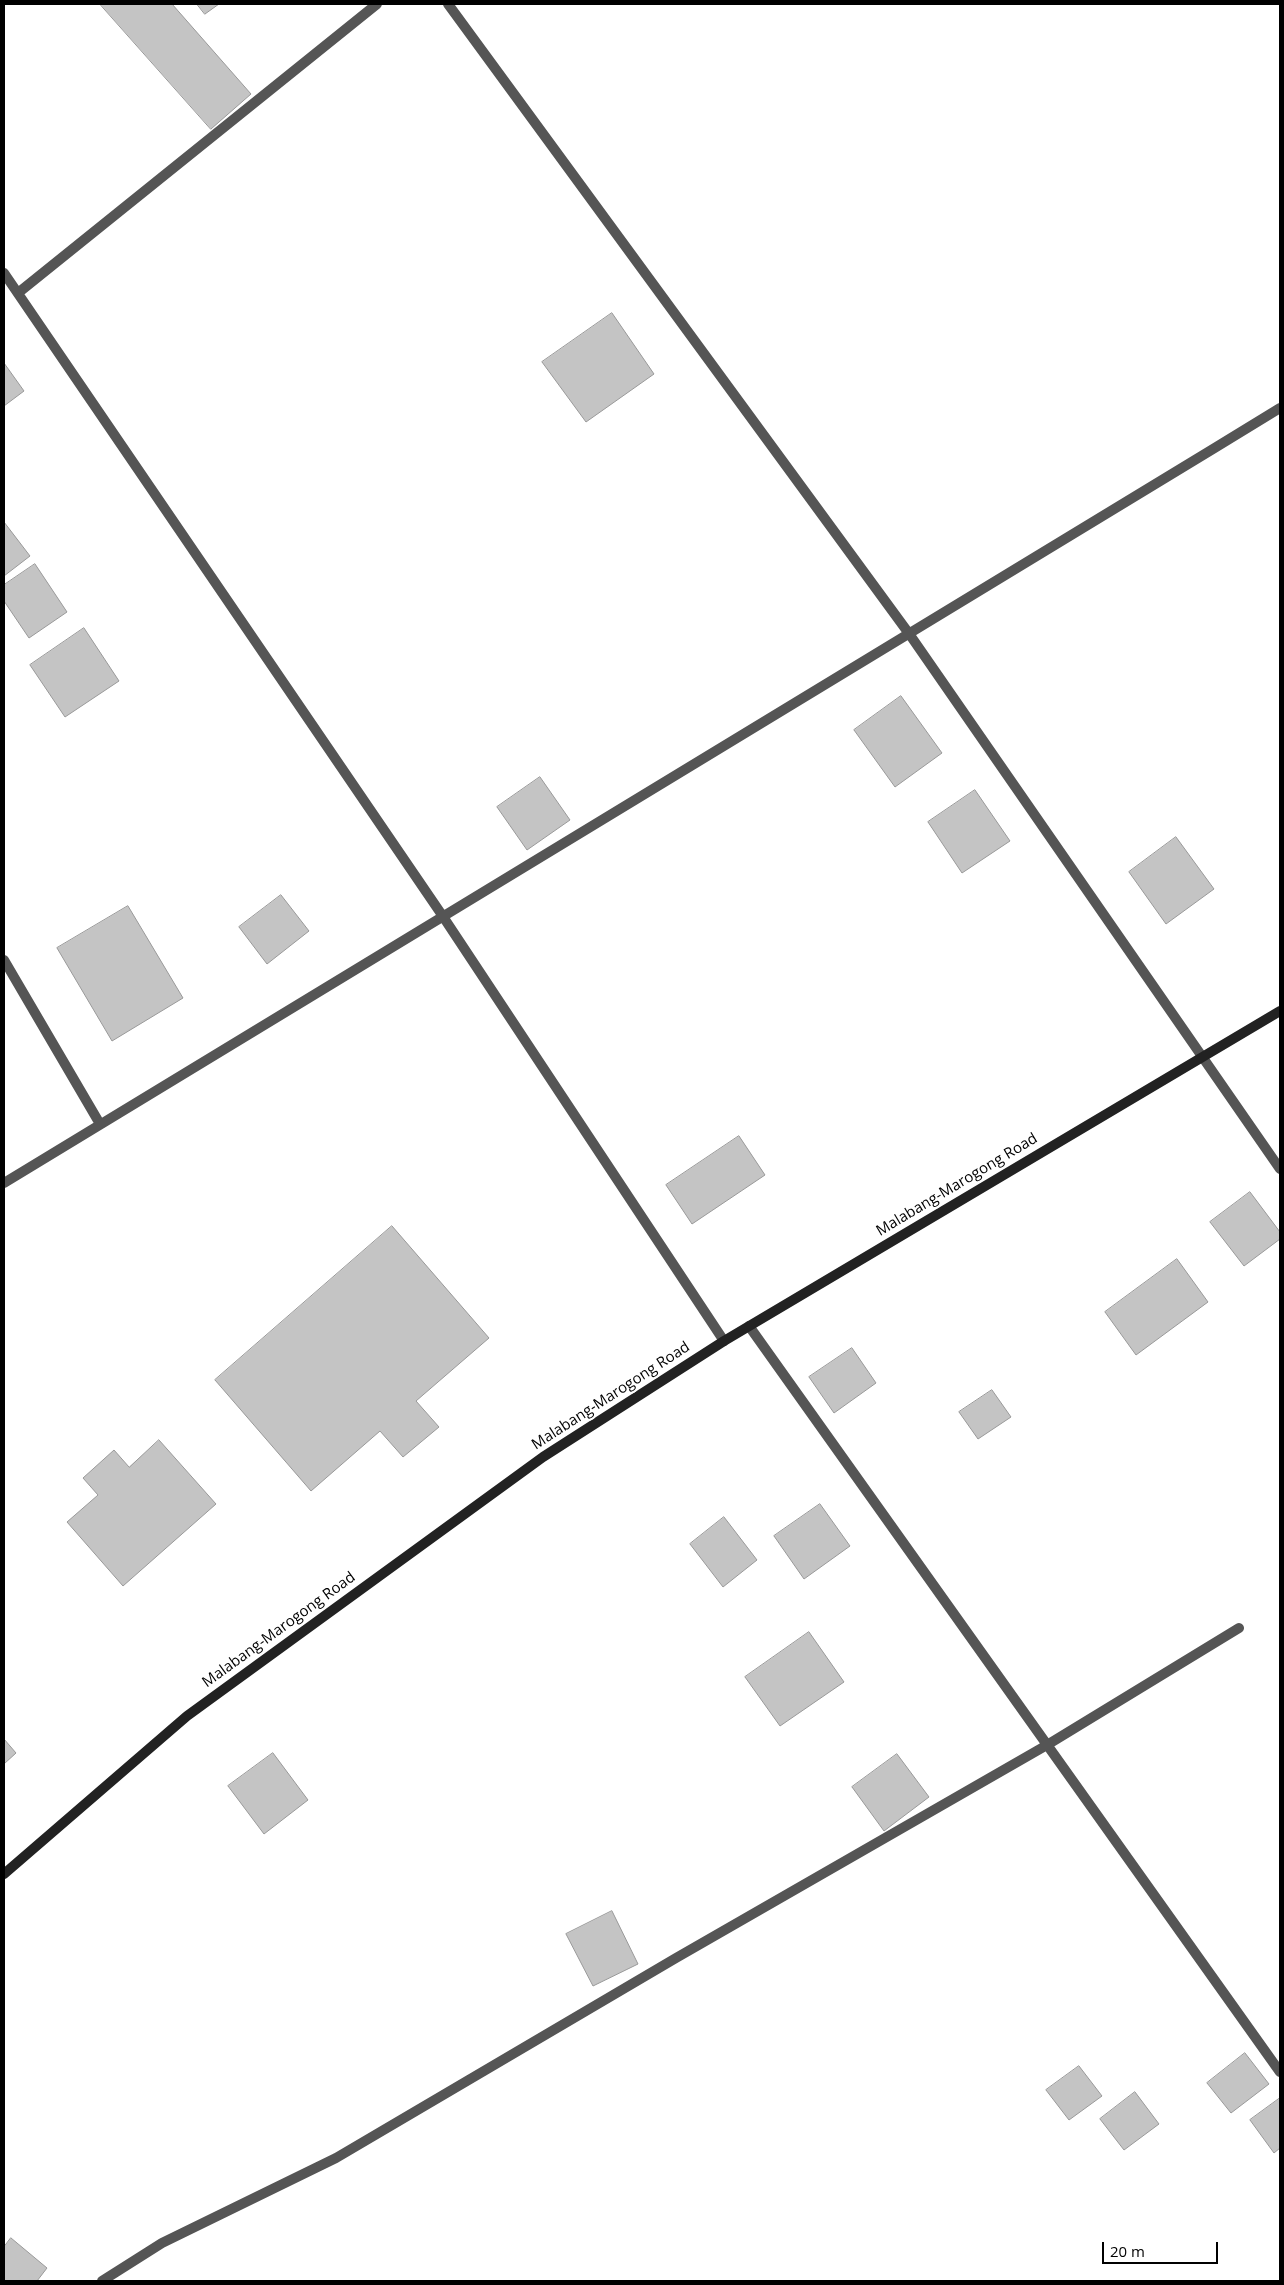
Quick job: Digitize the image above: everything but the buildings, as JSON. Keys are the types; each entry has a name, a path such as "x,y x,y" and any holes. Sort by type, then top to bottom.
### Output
{"main road":[{"name":"Malabang-Marogong Road","path":"4,1874 187,1716 543,1457 724,1341 1280,1012"}],"street":[{"path":"18,292 377,4"},
{"path":"448,4 910,635 1280,1169"},
{"path":"4,273 442,915 724,1341"},
{"path":"4,1183 442,915 910,635 1280,408"},
{"path":"4,960 100,1124"},
{"path":"749,1326 1280,2072"},
{"path":"102,2281 162,2243 336,2158 676,1958 1047,1745 1239,1628"}]}
